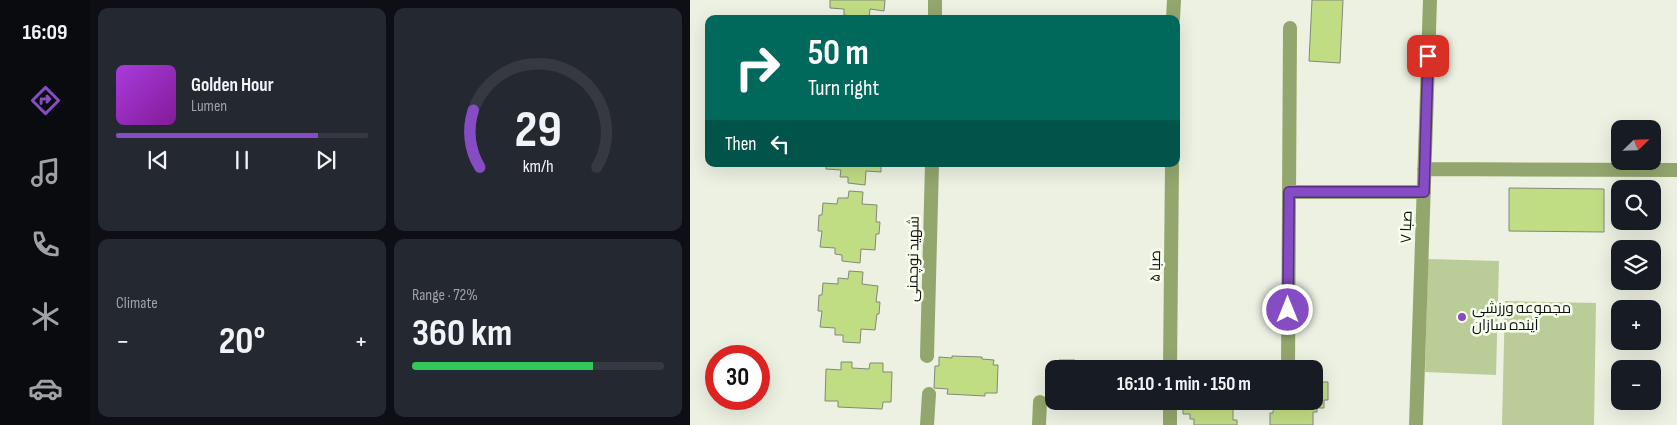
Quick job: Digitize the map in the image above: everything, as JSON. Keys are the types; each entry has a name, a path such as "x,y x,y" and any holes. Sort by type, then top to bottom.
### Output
{"street":[{"path":"935,0 935,15"},
{"path":"1174,0 1174,15"},
{"name":"صبا ۷","path":"1416,425 1430,0"},
{"path":"1288,360 1290,28"},
{"name":"شهید نوچمنی","path":"928,356 932,167"},
{"name":"صبا ۵","path":"1170,360 1172,167"},
{"path":"1424,169 1677,170"},
{"path":"1289,192 1424,192"},
{"path":"927,425 929,394"},
{"path":"1039,425 1040,402"},
{"path":"1170,410 1170,425"}],"green space":[{"name":"مجموعه ورزشی آینده سازان","path":"1428,259 1499,261 1496,375 1425,372"},
{"path":"1505,301 1596,303 1594,425 1502,425"}],"building":[{"path":"830,0 885,0 884,11 870,9 869,15 844,15 844,9 830,8"},
{"path":"1312,0 1343,0 1340,63 1309,61"},
{"path":"826,167 881,167 881,172 866,171 865,185 848,183 848,177 840,177 841,170 826,169"},
{"path":"1509,188 1604,189 1604,232 1509,231"},
{"path":"849,191 863,192 862,204 877,205 876,222 880,222 879,234 876,234 875,250 861,249 860,263 842,261 842,255 835,254 835,248 820,247 822,231 818,231 819,215 822,215 823,203 837,204 838,198 848,198"},
{"path":"849,271 863,272 862,284 878,286 876,302 880,302 875,330 861,329 860,343 843,342 843,335 835,335 835,328 820,327 822,311 818,311 819,295 822,295 823,283 838,284 838,278 848,279"},
{"path":"952,356 982,357 982,359 994,360 993,365 998,365 997,393 985,393 985,396 947,394 948,389 934,388 935,366 939,366 939,357 952,358"},
{"path":"841,362 852,362 852,368 869,369 870,363 883,363 883,372 892,372 891,402 883,402 882,409 838,407 838,401 825,401 826,369 841,370"},
{"path":"1323,382 1328,382 1328,400 1324,400 1324,408"},
{"path":"1183,410 1233,410 1233,420 1237,420 1237,425 1194,425 1194,419 1190,419 1190,414 1183,414"},
{"path":"1273,410 1317,410 1317,412 1313,412 1313,425 1270,425 1270,413 1273,413"}],"place":[{"name":"مجموعه ورزشی آینده سازان","path":"1462,317"}],"route":[{"path":"1288,310 1289,192 1424,192 1428,56"}]}
